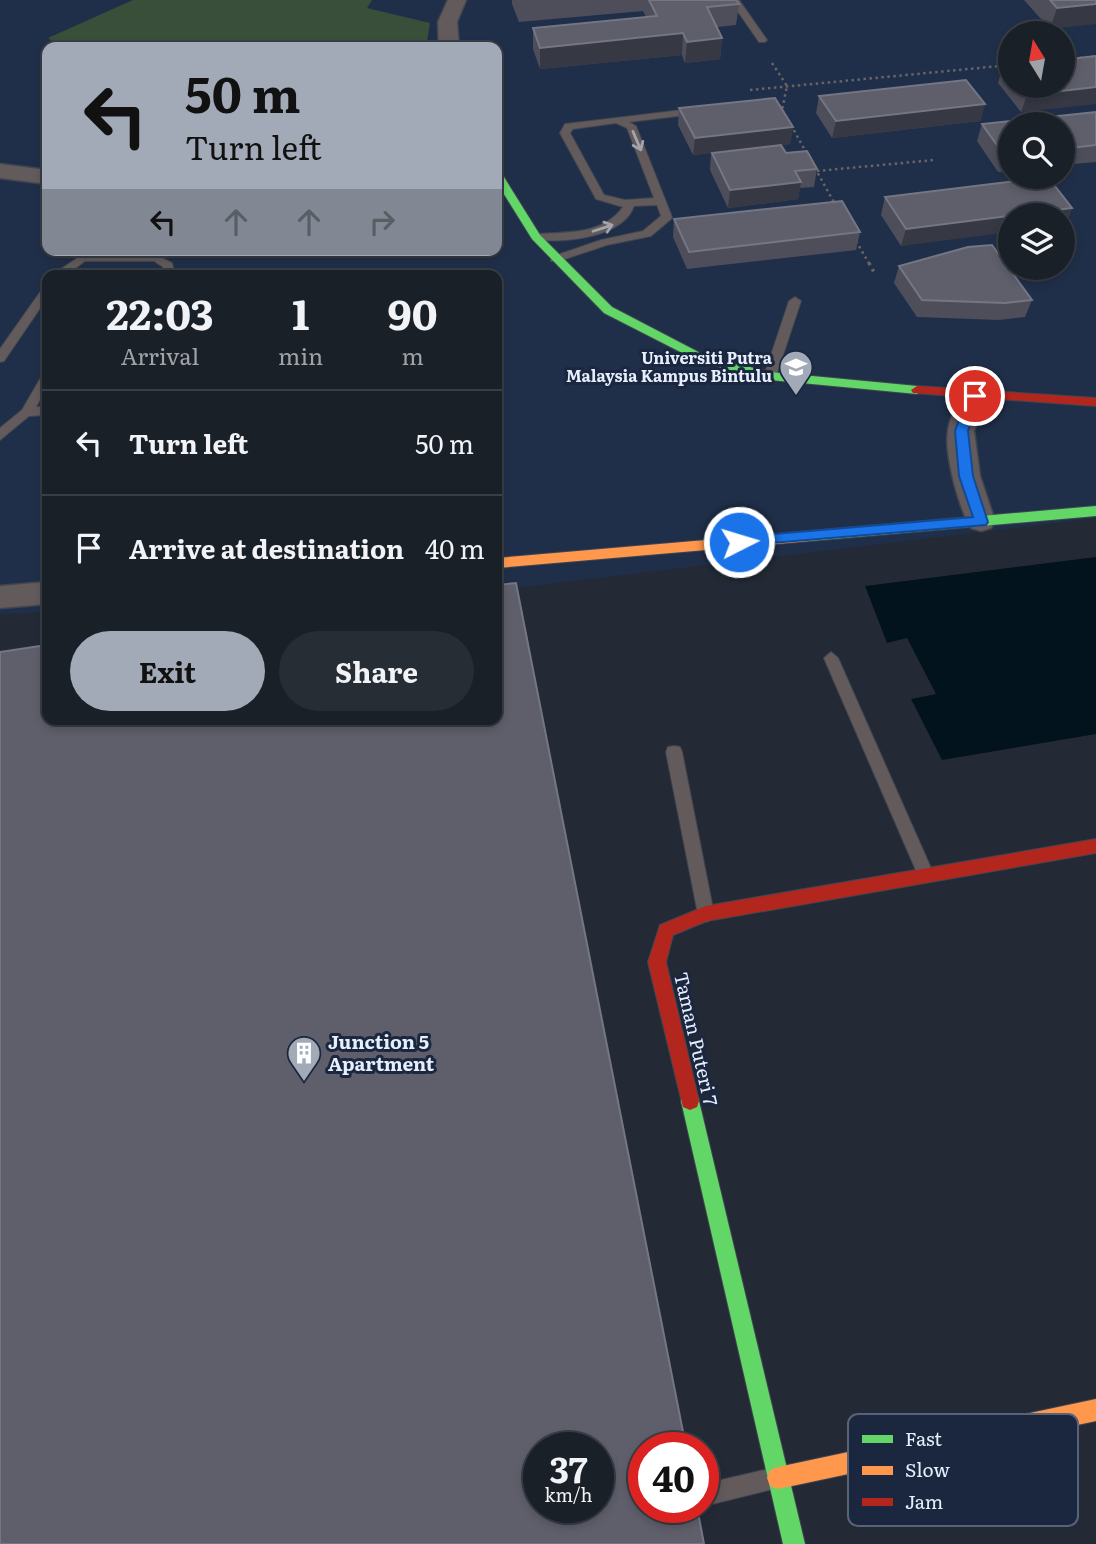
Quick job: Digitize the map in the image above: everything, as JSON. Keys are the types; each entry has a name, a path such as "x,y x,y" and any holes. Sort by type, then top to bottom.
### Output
{"street":[{"path":"448,42 447,13 457,0"},
{"path":"0,170 42,176"},
{"path":"502,182 536,237 608,310 702,359 770,376 975,396 1096,402"},
{"path":"975,396 961,431 966,476 981,522"},
{"path":"502,563 1096,512"},
{"path":"0,597 42,593"},
{"name":"Taman Puteri 7","path":"794,1544 656,962 666,930 706,914 1096,846"},
{"path":"1077,1414 1096,1410"},
{"path":"778,1478 848,1463"}],"lane":[{"path":"734,0 762,40"},
{"path":"662,201 625,203 600,197 565,133 569,126 716,109"},
{"path":"555,259 604,242 647,233 667,217 631,126 618,120"},
{"path":"536,237 606,229 622,220 629,207 625,203"},
{"path":"65,270 82,258 156,258 168,265 168,270"},
{"path":"109,270 115,258"},
{"path":"0,358 42,297"},
{"path":"770,376 794,301"},
{"path":"28,410 42,386"},
{"path":"0,436 20,414 28,410 42,411"},
{"path":"831,658 926,875"},
{"path":"674,752 706,914"},
{"path":"719,1492 778,1478"}],"path":[{"path":"1075,58 1096,56"},
{"path":"772,63 787,86 782,110 842,217"},
{"path":"750,90 998,66"},
{"path":"817,171 934,160"},
{"path":"855,240 875,274"}],"shaded area":[{"name":"Universiti Putra Malaysia Kampus Bintulu","path":"0,0 1096,0 1096,518 502,589 502,270 42,270 42,612 0,614"},
{"path":"1096,557 1096,734 942,760 911,699 936,694 907,638 887,643 865,586"}],"green space":[{"path":"133,0 372,0 367,8 430,23 427,42 53,42 48,38"}],"building":[{"path":"649,0 736,0 739,4 707,7 722,38 687,42 683,33 540,48 533,28 657,16"},
{"path":"1050,0 1096,0 1096,4 1057,8"},
{"path":"1096,56 1096,87 1075,89 1075,58"},
{"path":"966,80 985,104 836,121 819,96"},
{"path":"775,98 793,127 695,138 679,108"},
{"path":"1096,112 1096,145 1075,147 1075,114"},
{"path":"998,122 998,147 982,124"},
{"path":"781,145 786,153 807,151 817,169 795,171 801,182 730,190 712,153"},
{"path":"998,183 998,189 1057,189 1068,203 998,203 998,217 906,229 885,197"},
{"path":"842,201 860,232 689,252 674,219"},
{"path":"992,245 998,253 998,280 1017,280 1032,300 1005,303 922,300 899,266 968,247"},
{"name":"Junction 5 Apartment","path":"516,583 683,1432 628,1432 628,1523 700,1523 704,1544 0,1544 0,652 42,646 42,725 502,725 502,584"}],"traffic: fast":[{"path":"502,182 536,237 608,310 702,359 770,376 917,390"},
{"path":"810,536 1096,511"},
{"path":"690,1101 794,1544"}],"traffic: slow":[{"path":"502,563 810,536"},
{"path":"1077,1414 1096,1410"},
{"path":"778,1478 848,1463"}],"traffic: jam":[{"path":"917,390 1096,402"},
{"path":"690,1101 657,962 666,930 706,914 1096,846"}],"place":[{"name":"Universiti Putra Malaysia Kampus Bintulu","path":"796,397"},
{"name":"Junction 5 Apartment","path":"304,1083"}],"route":[{"path":"739,542 981,522 966,476 961,431 975,396"}]}
